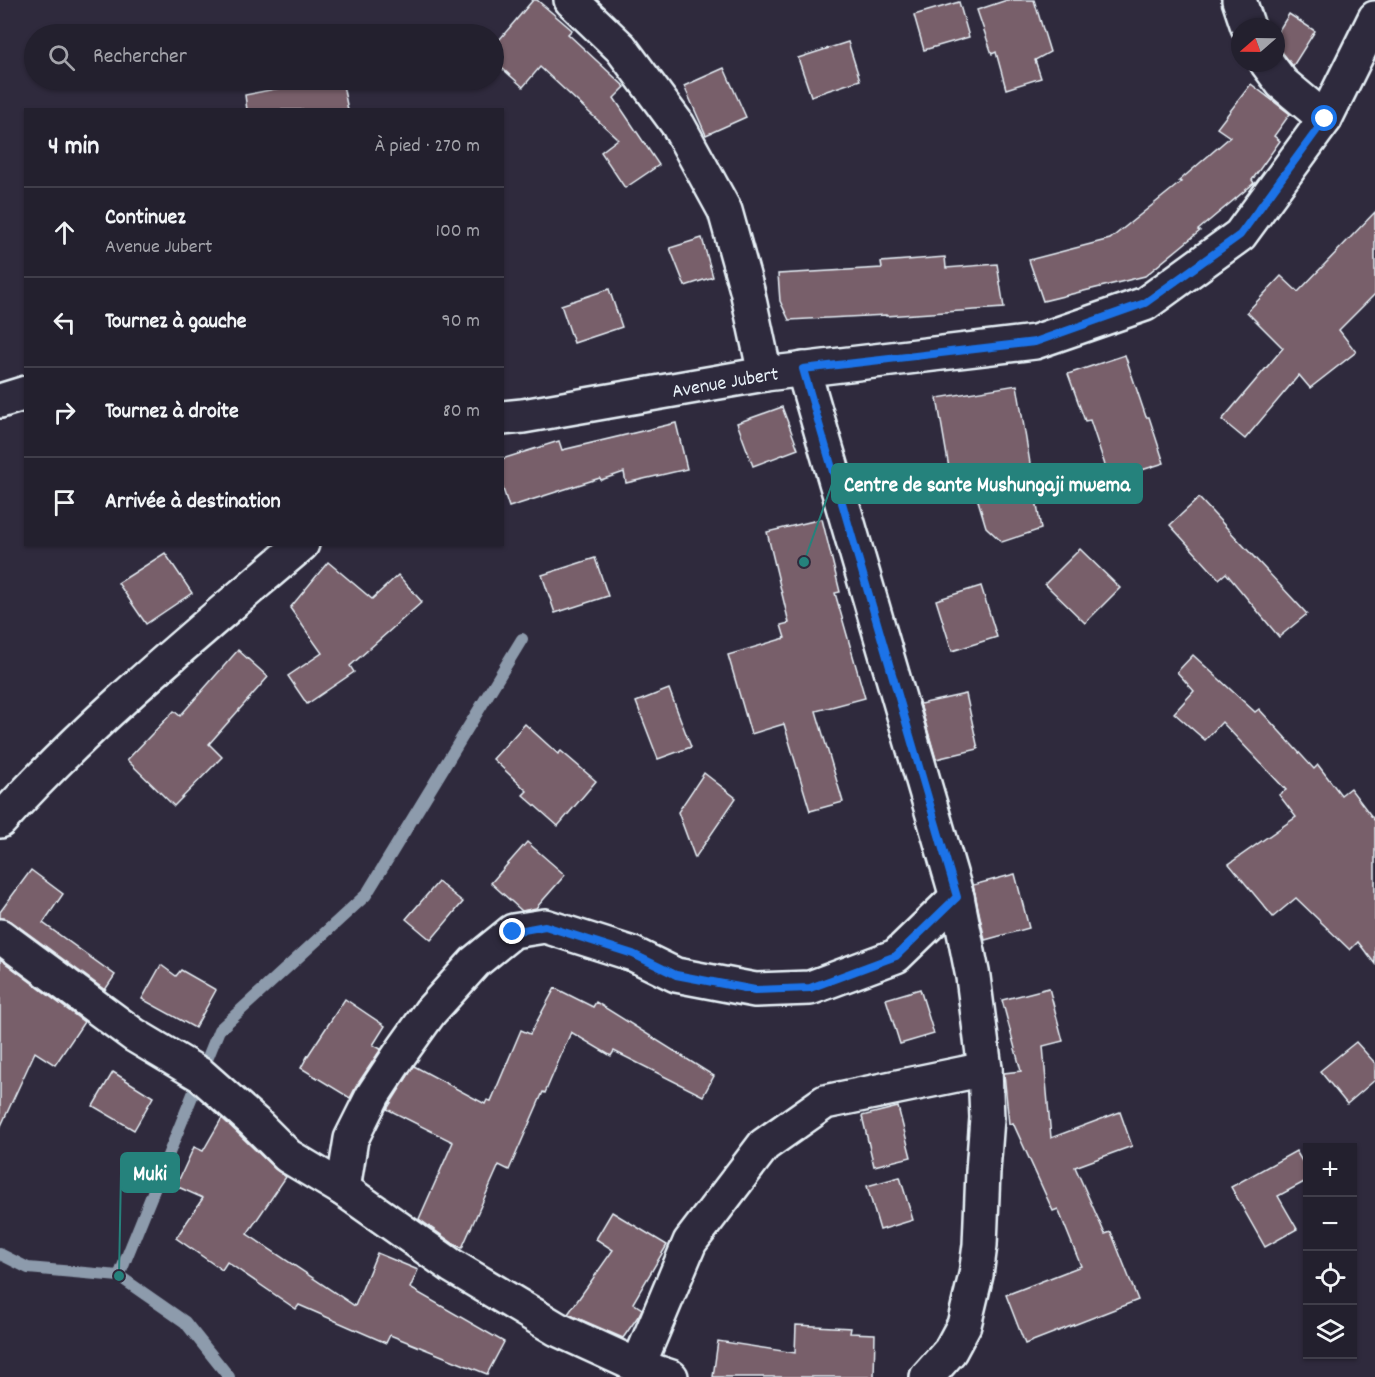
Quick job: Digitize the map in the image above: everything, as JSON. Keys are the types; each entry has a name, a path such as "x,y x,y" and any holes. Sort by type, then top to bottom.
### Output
{"street":[{"path":"571,0 621,48 678,125 725,211 747,290 765,374"},
{"path":"1239,0 1245,18"},
{"name":"Avenue Jubert","path":"504,418 765,374 1035,342 1145,303 1240,235 1325,119 1375,18"},
{"path":"1274,72 1282,83 1325,119"},
{"path":"803,369 957,897 973,977 985,1069 987,1118 980,1245 976,1275 964,1325 950,1351 927,1377"},
{"path":"0,401 24,394"},
{"path":"0,821 36,781 105,714 300,546"},
{"path":"0,783 36,781"},
{"path":"343,1189 351,1140 373,1095 389,1070 430,1012 476,962 513,932 545,926 633,954 676,975 755,990 810,988 896,956 957,897"},
{"path":"0,936 134,1035 201,1076 254,1122 288,1156 343,1189 452,1266 557,1329 638,1366 670,1377"},
{"path":"638,1366 690,1242 764,1145 825,1102 985,1069"}],"building":[{"path":"533,0 537,0 572,30 568,34 625,87 614,98 659,165 625,188 601,152 618,139 540,67 523,87 504,70 504,34"},
{"path":"1007,0 1034,0 1050,52 1035,60 1041,78 1006,89 996,52 992,54 977,10"},
{"path":"959,2 969,37 924,50 914,15"},
{"path":"1289,14 1315,31 1293,66 1285,56 1285,20"},
{"path":"848,42 860,80 811,96 798,58"},
{"path":"724,68 746,117 706,135 684,86"},
{"path":"1251,84 1290,114 1274,136 1280,141 1252,180 1254,183 1145,276 1043,301 1029,260 1110,239 1181,182 1179,181 1230,137 1217,128"},
{"path":"270,90 344,90 348,108 247,108 245,95"},
{"path":"1375,212 1375,294 1339,330 1356,352 1310,388 1299,375 1245,439 1222,420 1283,348 1247,312 1281,276 1298,292"},
{"path":"702,238 713,277 685,286 670,248"},
{"path":"945,257 946,268 997,264 1004,308 789,320 780,301 778,274 882,268 881,262"},
{"path":"609,289 622,327 574,343 561,305"},
{"path":"1125,355 1164,463 1110,480 1090,420 1085,421 1068,374"},
{"path":"1017,385 1041,529 1002,542 986,527 969,471 950,474 937,398"},
{"path":"782,407 798,449 753,466 737,423"},
{"path":"676,423 687,469 626,483 624,472 509,507 504,492 504,458 559,441 562,450"},
{"path":"1199,498 1307,614 1279,637 1226,573 1219,579 1170,525"},
{"path":"822,519 840,592 835,593 865,698 816,711 843,802 810,811 784,724 751,734 728,655 785,638 781,625 789,623 767,532"},
{"path":"1080,549 1120,588 1085,623 1045,584"},
{"path":"165,553 192,593 146,624 118,583"},
{"path":"595,558 608,596 555,613 542,575"},
{"path":"328,562 372,599 398,575 422,602 350,666 354,672 307,704 288,676 322,653 290,608"},
{"path":"981,586 997,637 952,651 936,600"},
{"path":"238,650 268,677 209,744 222,757 174,806 127,760 174,711 180,716"},
{"path":"1193,655 1255,712 1259,709 1314,769 1318,765 1341,795 1350,788 1375,821 1375,964 1358,942 1350,950 1296,898 1273,917 1229,864 1296,817 1279,795 1286,790 1222,722 1205,740 1174,713 1194,691 1177,672"},
{"path":"669,689 691,747 658,759 636,702"},
{"path":"966,694 978,749 936,759 920,704"},
{"path":"525,724 558,754 561,751 596,781 558,826 523,795 527,791 493,759"},
{"path":"704,773 736,798 695,858 678,812"},
{"path":"527,842 565,875 536,908 522,911 491,883"},
{"path":"31,870 63,894 43,923 115,975 105,990 11,921 0,918 0,912"},
{"path":"1015,874 1029,928 985,940 973,885"},
{"path":"438,882 463,902 431,940 406,919"},
{"path":"0,959 84,1022 55,1065 35,1052 0,1128"},
{"path":"161,965 176,976 181,970 216,990 195,1028 142,999"},
{"path":"555,988 593,1007 596,1002 714,1076 703,1096 614,1051 611,1056 571,1032 509,1170 499,1165 462,1248 419,1219 453,1142 387,1109 414,1066 485,1104 487,1100 491,1101 521,1030 530,1034"},
{"path":"1049,988 1063,1041 1043,1046 1051,1138 1120,1112 1132,1146 1075,1167 1105,1234 1111,1232 1138,1300 1025,1344 1006,1295 1081,1266 1058,1209 1053,1211 1013,1123 1009,1124 1004,1073 1021,1071 1002,1000"},
{"path":"920,989 934,1034 900,1044 886,999"},
{"path":"345,999 385,1026 373,1045 381,1049 350,1098 301,1068"},
{"path":"1356,1042 1375,1063 1375,1080 1347,1104 1320,1071"},
{"path":"113,1072 153,1097 134,1130 93,1106"},
{"path":"898,1107 911,1157 874,1166 862,1116"},
{"path":"222,1118 286,1177 247,1234 355,1306 377,1253 418,1270 410,1288 504,1342 487,1374 390,1335 386,1343 299,1305 296,1309 227,1262 222,1270 176,1238 203,1198 176,1186 194,1147 203,1151"},
{"path":"1296,1151 1303,1163 1303,1183 1278,1196 1297,1229 1265,1247 1231,1187"},
{"path":"900,1177 913,1220 880,1230 867,1186"},
{"path":"612,1212 667,1245 633,1303 642,1309 623,1338 568,1314 613,1250 596,1239"},
{"path":"796,1325 851,1328 850,1333 875,1334 874,1377 713,1377 718,1341 795,1353"}],"waterway":[{"path":"119,1276 219,1030 366,895 522,639"},
{"path":"0,1254 28,1268 119,1276 185,1322 229,1377"}],"place":[{"name":"Centre de sante Mushungaji mwema","path":"804,562"},
{"name":"Muki","path":"119,1276"}],"route":[{"path":"513,932 545,926 633,954 676,975 755,990 810,988 896,956 957,897 803,369 1035,342 1145,303 1240,235 1325,119"}]}
